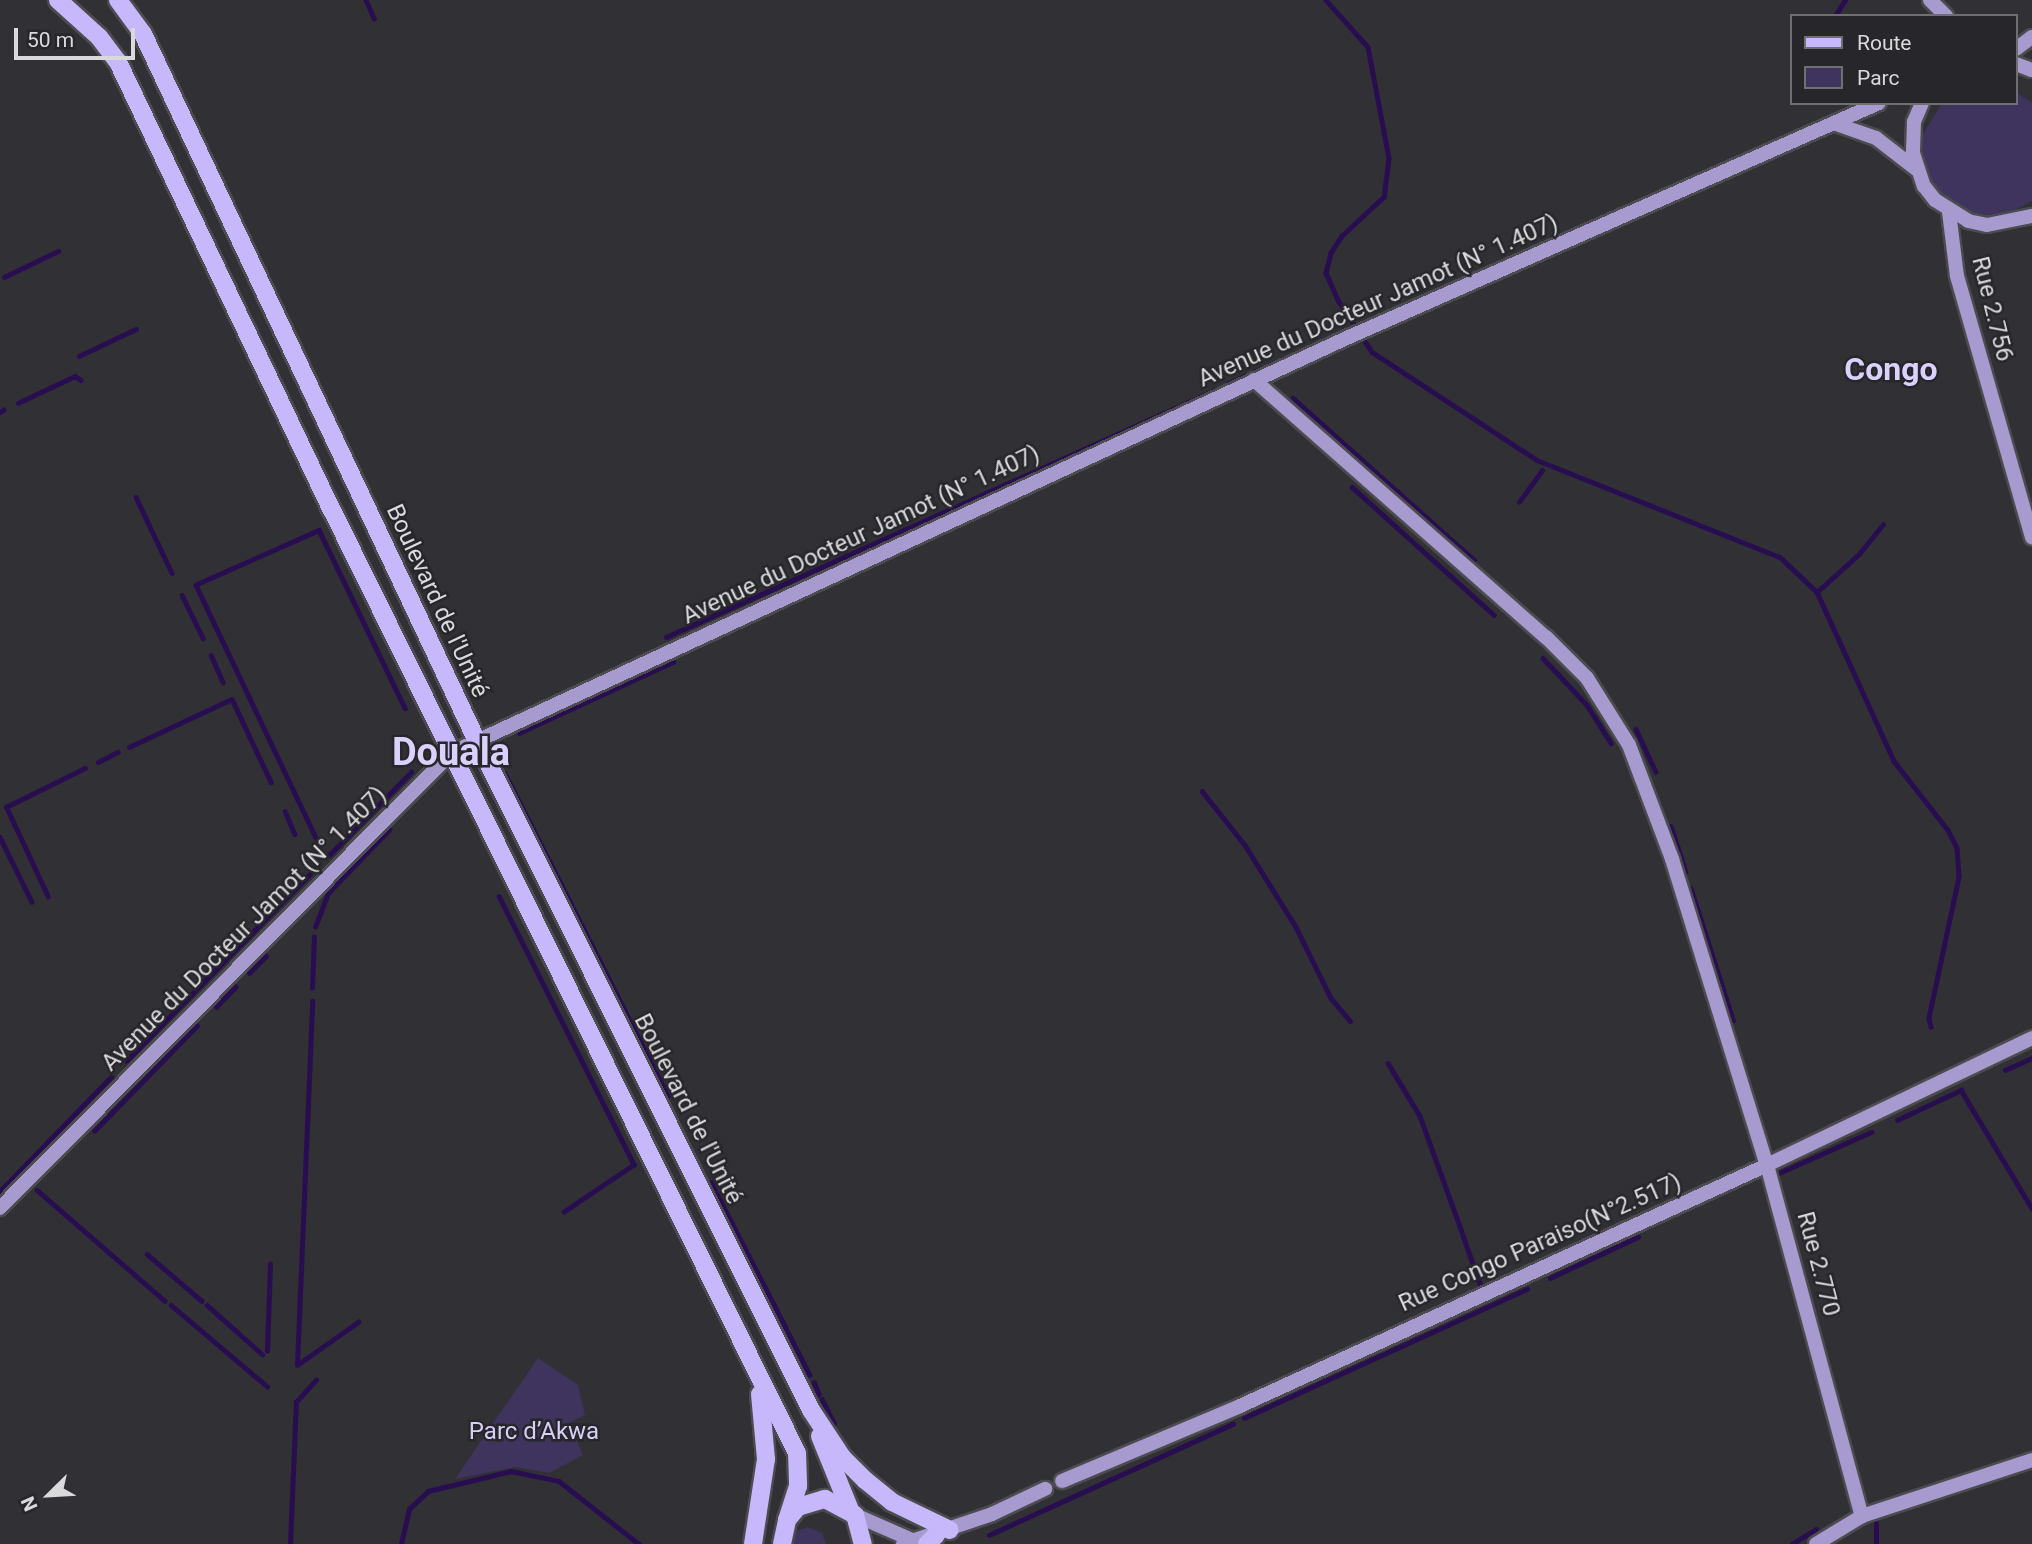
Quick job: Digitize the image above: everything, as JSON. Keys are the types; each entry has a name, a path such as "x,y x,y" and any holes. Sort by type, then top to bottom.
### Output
{"main road":[{"name":"Boulevard de l'Unité","path":"58,0 99,37 118,62 451,753 586,1018 758,1380"},
{"name":"Boulevard de l'Unité","path":"118,0 143,34 476,739 811,1410"},
{"path":"758,1380 797,1453 798,1486 782,1544"},
{"path":"753,1544 766,1459 758,1380"},
{"path":"811,1410 863,1544"},
{"path":"811,1410 842,1457 892,1502 926,1539"},
{"path":"787,1520 798,1507 825,1499 853,1513"}],"street":[{"path":"1930,0 1944,14"},
{"name":"Avenue du Docteur Jamot (N° 1.407)","path":"0,1208 451,753 476,739 1368,328 1875,105"},
{"path":"1921,105 1912,138 1916,169 1924,186 1949,212 1987,225 2032,216"},
{"path":"1836,124 1876,138 1916,169"},
{"name":"Rue 2.756","path":"1949,212 1957,276 2032,537"},
{"name":"Rue 2.770","path":"1254,380 1521,613 1587,678 1611,710 1629,745 1672,859 1767,1166 1861,1516"},
{"name":"Rue Congo Paraiso(N°2.517)","path":"1062,1481 1240,1406 1767,1166 2032,1038"},
{"path":"1816,1544 1861,1516 2032,1460"},
{"path":"853,1513 926,1539 1045,1489"}],"green space":[{"path":"2018,93 2032,103 2032,201 1999,218 1977,218 1938,197 1926,178 1921,156 1923,134 1941,105 2018,105"},
{"name":"Parc d’Akwa","path":"538,1358 578,1385 585,1415 569,1423 583,1455 549,1473 515,1467 455,1479"},
{"path":"808,1527 822,1533 826,1544 789,1544 794,1532"}],"waterway":[{"path":"366,0 374,18"},
{"path":"1326,0 1368,47 1389,158 1384,197 1342,236 1331,253 1326,273 1338,300 1372,352 1537,460 1780,557 1817,592 1894,761 1948,830 1957,848 1959,877 1929,1018 1931,1027"},
{"path":"1836,14 1845,0"},
{"path":"4,277 58,251"},
{"path":"79,356 136,329"},
{"path":"1227,384 1330,338"},
{"path":"18,403 75,376 81,380"},
{"path":"666,637 1215,390"},
{"path":"1293,398 1474,560"},
{"path":"1519,502 1542,470"},
{"path":"1352,487 1494,615"},
{"path":"136,497 172,573"},
{"path":"1817,592 1859,554 1883,524"},
{"path":"197,584 319,530 405,708"},
{"path":"196,585 316,838"},
{"path":"182,595 203,638"},
{"path":"211,655 223,682"},
{"path":"1543,658 1587,705 1611,743"},
{"path":"519,733 673,662"},
{"path":"232,699 271,782"},
{"path":"129,747 230,700"},
{"path":"1636,729 1656,772"},
{"path":"98,762 118,752"},
{"path":"48,897 6,807 85,768"},
{"path":"329,855 411,772"},
{"path":"505,773 668,1096"},
{"path":"1202,791 1245,845 1296,927 1331,998 1350,1021"},
{"path":"285,811 295,834"},
{"path":"1671,826 1686,872"},
{"path":"315,927 328,893 389,830"},
{"path":"0,837 32,902"},
{"path":"126,1061 310,874"},
{"path":"1691,888 1733,1020"},
{"path":"499,896 634,1165 564,1212"},
{"path":"312,988 314,937"},
{"path":"249,973 266,956"},
{"path":"216,1007 235,987"},
{"path":"297,1365 312,1001"},
{"path":"94,1131 197,1026"},
{"path":"2005,1070 2032,1058"},
{"path":"1388,1063 1420,1116 1462,1232"},
{"path":"0,1191 111,1077"},
{"path":"1897,1120 1961,1090 2032,1208"},
{"path":"1779,1173 1871,1132"},
{"path":"711,1182 786,1328"},
{"path":"37,1190 165,1301"},
{"path":"1463,1235 1476,1272"},
{"path":"1550,1278 1638,1237"},
{"path":"147,1254 202,1301"},
{"path":"267,1351 270,1264"},
{"path":"1477,1276 1483,1291"},
{"path":"1244,1418 1527,1289"},
{"path":"171,1305 267,1386"},
{"path":"207,1305 262,1354"},
{"path":"297,1365 358,1322"},
{"path":"788,1332 810,1375"},
{"path":"290,1544 296,1402 316,1380"},
{"path":"814,1382 819,1394"},
{"path":"822,1399 834,1423"},
{"path":"989,1535 1233,1424"},
{"path":"401,1544 409,1509 428,1491 511,1471 559,1481 639,1544"},
{"path":"1876,1523 1876,1544"},
{"path":"1792,1544 1816,1529"}],"district":[{"name":"Congo","path":"1891,369"},
{"name":"Douala","path":"451,753"}]}
